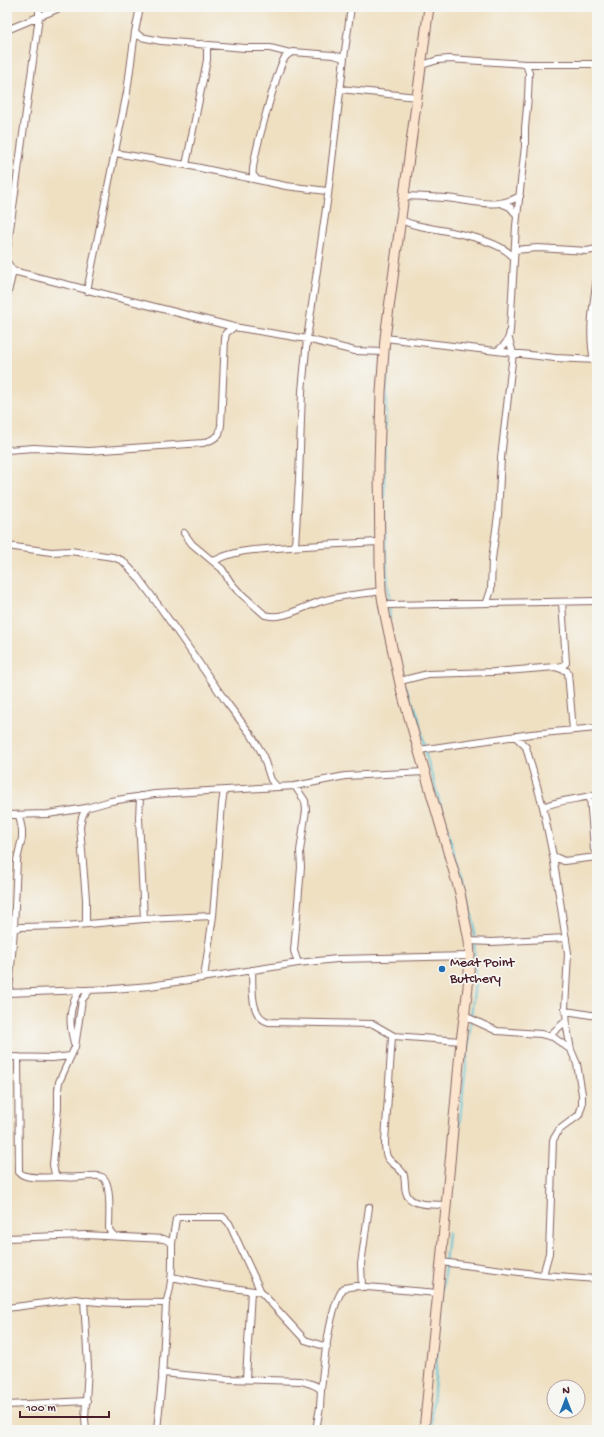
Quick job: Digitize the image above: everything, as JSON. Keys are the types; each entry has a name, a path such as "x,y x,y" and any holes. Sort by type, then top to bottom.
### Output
{"main road":[{"path":"424,1430 470,956 460,893 400,681 383,604 379,542 378,465 385,338 421,64 430,7"}],"street":[{"path":"7,251 39,17 39,7"},
{"path":"7,30 62,7"},
{"path":"87,291 115,153 140,7"},
{"path":"295,546 302,391 307,339 328,195 327,191 351,7"},
{"path":"135,32 141,37 161,41 246,48 270,48 290,52 333,55 344,58"},
{"path":"186,165 207,60 207,48 202,44"},
{"path":"257,180 253,175 253,170 272,91 284,60 290,52"},
{"path":"421,64 450,59 526,64 597,64"},
{"path":"487,602 491,590 492,559 498,516 500,458 513,353 509,339 517,215 525,146 529,73 526,64"},
{"path":"340,89 417,97"},
{"path":"115,153 186,165 286,186 327,191"},
{"path":"404,192 407,196 453,199 480,204 507,203 520,196"},
{"path":"502,204 510,207 517,215"},
{"path":"401,219 415,225 477,238 506,251 514,258"},
{"path":"515,250 538,248 587,251 597,249"},
{"path":"7,262 13,271 87,291 234,327 307,339 355,351 384,352"},
{"path":"7,296 13,271"},
{"path":"385,338 555,358 596,360 591,347 590,330 597,278"},
{"path":"7,450 34,448 89,451 203,443 211,440 219,435 221,424 225,340 226,333 234,327"},
{"path":"497,351 505,345 509,339"},
{"path":"184,533 192,544 222,569 238,591 265,615 280,616 325,600 381,591"},
{"path":"214,561 226,555 237,552 295,546 379,542"},
{"path":"7,546 51,552 70,551 113,557 123,561 137,576 252,736 262,753 271,780 277,787"},
{"path":"383,604 597,601"},
{"path":"562,602 566,663 573,730"},
{"path":"400,681 428,674 555,668 566,663"},
{"path":"555,668 567,671"},
{"path":"419,750 531,734 597,728"},
{"path":"526,747 531,734"},
{"path":"516,736 526,747 543,807 553,856 568,953 564,1004 566,1021 571,1050 577,1064 582,1094 582,1105 579,1115 558,1130 553,1140 549,1253 543,1275"},
{"path":"7,815 48,814 86,808 111,801 156,794 295,786 345,776 425,772"},
{"path":"295,786 305,801 306,810 300,851 301,867 294,951 298,963"},
{"path":"204,977 213,916 224,790"},
{"path":"543,807 556,802 597,794"},
{"path":"140,796 139,818 144,919"},
{"path":"553,856 564,861 597,857 594,849 590,796"},
{"path":"86,808 82,816 80,827 86,899 86,924"},
{"path":"19,815 22,838 17,860 14,929 8,993 113,990 150,986 298,963 337,959 470,956"},
{"path":"14,929 21,927 66,926 144,919 213,916"},
{"path":"468,941 491,942 566,938"},
{"path":"252,970 255,1006 260,1017 269,1022 373,1024 394,1036 461,1041"},
{"path":"75,1047 72,1032 71,1009 75,997 80,990"},
{"path":"58,1177 55,1174 53,1165 58,1090 62,1073 75,1047 82,1000 90,990"},
{"path":"566,1011 597,1016"},
{"path":"465,1014 471,1019 497,1031 550,1036 571,1050"},
{"path":"550,1036 566,1021"},
{"path":"392,1037 385,1154 388,1159 404,1173 406,1194 411,1201 446,1205"},
{"path":"7,1057 52,1058 71,1056"},
{"path":"18,1057 19,1172 21,1175 27,1177 102,1177 106,1180 108,1187 109,1228 114,1236"},
{"path":"362,1287 361,1264 369,1207"},
{"path":"157,1430 166,1303 172,1277 172,1243 176,1219 180,1217 223,1217 229,1223 261,1292 305,1340 327,1347"},
{"path":"7,1238 61,1235 114,1236 164,1240 172,1243"},
{"path":"441,1262 543,1275 597,1279"},
{"path":"172,1277 261,1292"},
{"path":"316,1430 327,1347 338,1296 344,1288 350,1286 438,1293"},
{"path":"246,1379 251,1291"},
{"path":"7,1308 58,1300 76,1299 166,1303"},
{"path":"84,1300 88,1366 85,1419 86,1430"},
{"path":"162,1373 228,1379 301,1381 317,1386 321,1390"},
{"path":"7,1405 86,1401"}],"waterway":[{"path":"389,603 384,518 388,356 392,318"},
{"path":"389,607 390,619"},
{"path":"402,674 418,715 426,755 463,879 474,923 475,984 471,1016"},
{"path":"453,1181 471,1021"},
{"path":"431,1430 448,1233"}],"place":[{"name":"Meat Point Butchery","path":"442,969"}]}
